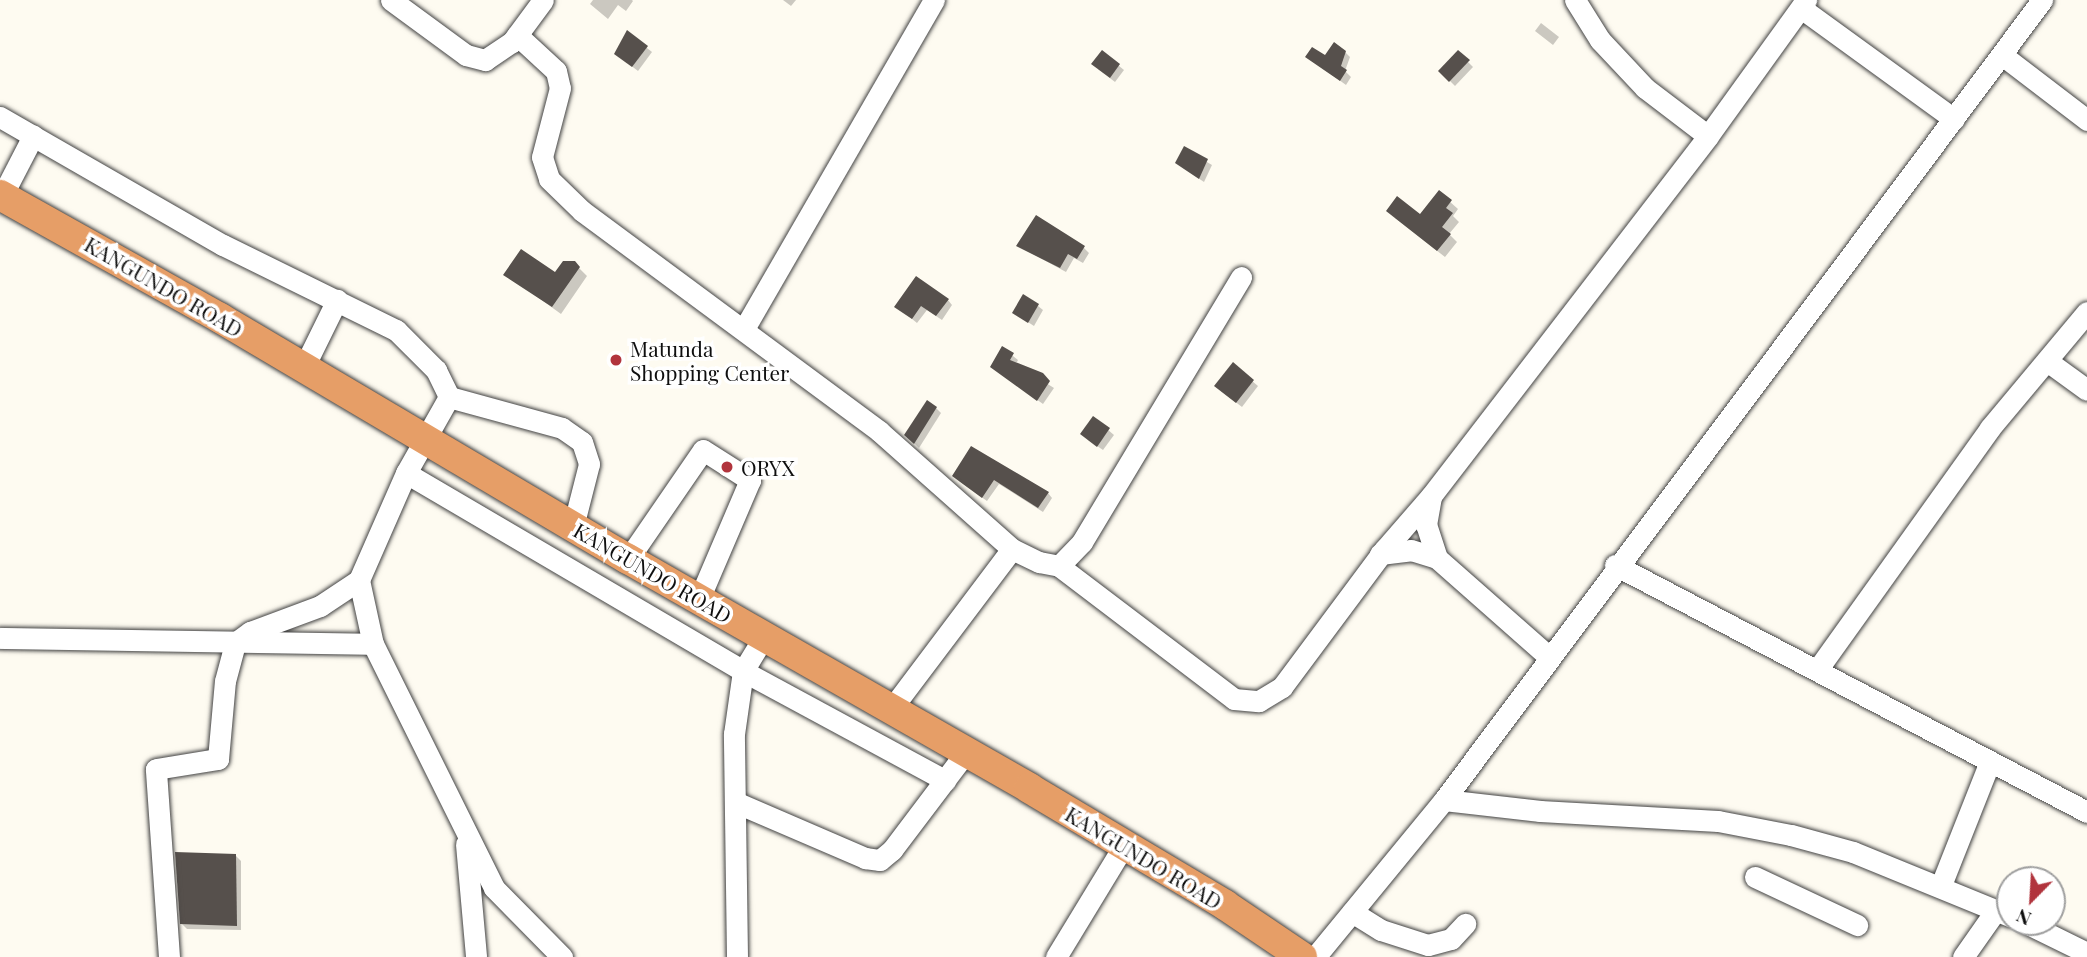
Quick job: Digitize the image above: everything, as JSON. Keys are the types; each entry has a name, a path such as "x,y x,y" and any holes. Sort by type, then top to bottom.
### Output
{"highway":[{"name":"KANGUNDO ROAD","path":"1,195 304,367 628,559 892,708 1124,845 1302,957"}],"street":[{"path":"391,0 466,55 485,60 517,35 543,0"},
{"path":"744,330 934,0"},
{"path":"1575,0 1600,40 1645,88 1709,136"},
{"path":"1315,957 1444,800 1615,565 2042,0"},
{"path":"517,35 556,71 560,88 542,157 549,179 582,211 879,431 1012,550 1059,566 1234,699 1259,701 1282,687 1380,554 1431,496 1709,136 1803,4 1954,118"},
{"path":"2002,55 2087,120"},
{"path":"0,117 223,245 396,330 436,370 449,397 562,428 582,442 589,464 573,527"},
{"path":"1,195 33,136"},
{"path":"1059,566 1084,537 1241,276"},
{"path":"304,367 337,300"},
{"path":"1817,670 1990,428 2087,312"},
{"path":"2047,361 2087,390"},
{"path":"169,957 156,769 218,760 225,681 235,643 250,632 320,606 359,580 406,472 449,397"},
{"path":"628,559 703,450 750,480 699,599"},
{"path":"406,472 743,671 945,780"},
{"path":"1431,496 1426,525 1437,558"},
{"path":"892,708 1012,550"},
{"path":"1380,554 1411,550 1437,558 1548,656"},
{"path":"1615,565 2086,810"},
{"path":"359,580 373,644 494,888 562,957"},
{"path":"737,957 734,734 743,671 765,635"},
{"path":"0,638 373,644"},
{"path":"735,802 864,858 880,860 892,850 966,752"},
{"path":"1941,885 1990,761"},
{"path":"1444,800 1540,811 1718,821 1853,852 1941,885 1996,910"},
{"path":"465,833 476,957"},
{"path":"1056,957 1124,845"},
{"path":"1755,877 1857,925"},
{"path":"1352,912 1381,930 1428,945 1451,939 1465,924"},
{"path":"1963,957 1996,921"},
{"path":"2052,936 2087,954"}],"building":[{"path":"627,30 648,46 632,67 614,54"},
{"path":"1334,42 1346,51 1341,66 1347,70 1340,81 1305,57 1312,47 1325,55"},
{"path":"1102,50 1120,64 1110,78 1091,64"},
{"path":"1458,50 1470,60 1449,82 1438,71"},
{"path":"1184,146 1208,159 1199,179 1175,163"},
{"path":"1439,190 1452,200 1446,208 1453,213 1442,227 1451,234 1437,251 1386,211 1397,196 1420,214"},
{"path":"1036,215 1085,246 1077,259 1068,254 1060,268 1016,246"},
{"path":"521,249 555,272 563,261 575,261 580,267 552,307 503,275"},
{"path":"916,276 949,299 936,316 921,306 912,319 894,307"},
{"path":"1023,294 1039,304 1028,323 1012,313"},
{"path":"1002,346 1014,353 1010,360 1043,373 1050,381 1037,401 990,367"},
{"path":"1233,362 1254,380 1236,403 1214,386"},
{"path":"927,400 937,407 914,444 904,435"},
{"path":"1093,416 1110,428 1097,447 1080,434"},
{"path":"971,446 1049,492 1038,508 994,480 982,498 952,476"},
{"path":"175,852 236,854 237,926 180,924"}],"place":[{"name":"Matunda Shopping Center","path":"616,360"},
{"name":"ORYX","path":"727,467"}]}
